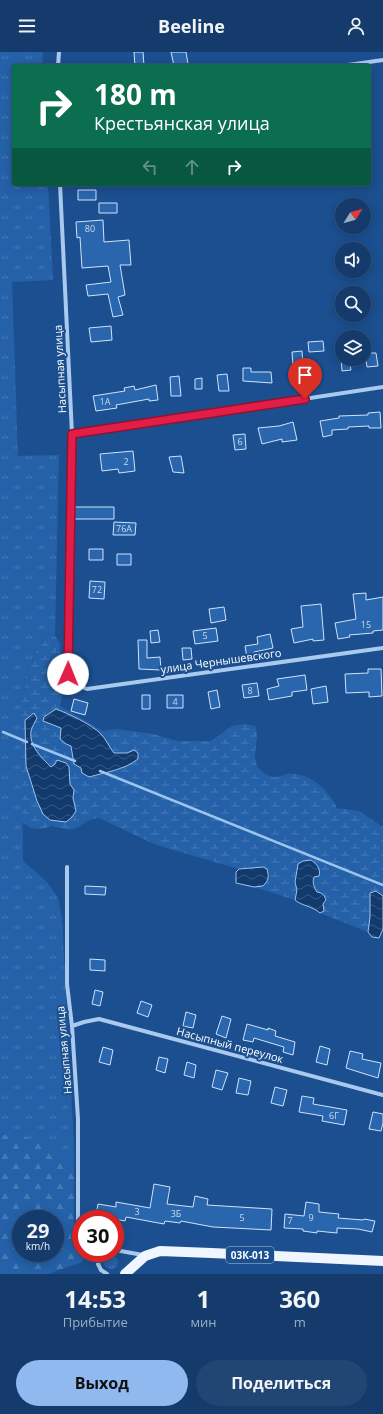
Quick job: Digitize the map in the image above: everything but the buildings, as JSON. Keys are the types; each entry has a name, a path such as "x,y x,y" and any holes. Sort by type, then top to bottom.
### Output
{"main road":[{"name":"03К-013","path":"125,1274 145,1256 160,1251 383,1262"}],"street":[{"path":"58,52 58,64"},
{"path":"355,64 383,60"},
{"name":"Насыпная улица","path":"60,186 72,434 68,674"},
{"path":"72,434 383,387"},
{"name":"улица Чернышевского","path":"68,674 75,684 87,689 383,648"},
{"name":"Насыпная улица","path":"67,867 67,984 72,1026 78,1119 78,1210"},
{"name":"Насыпный переулок","path":"72,1026 99,1019 383,1095"},
{"path":"124,1252 145,1256"},
{"path":"98,1262 101,1270 107,1274"}],"green space":[{"path":"0,52 43,52 42,64 12,64 12,186 48,186 53,280 12,282 18,456 59,455 55,636 49,633 38,646 28,673 22,702 23,861 46,881 58,897 62,918 74,1167 64,1155 47,1144 0,1135"},
{"path":"49,633 55,636 60,643 63,690 60,706 103,731 116,729 153,734 177,741 211,741 232,726 244,724 255,726 257,736 255,761 262,772 272,777 295,774 310,779 323,788 337,808 359,811 383,827 383,896 376,891 368,932 320,913 324,911 315,889 313,880 314,877 296,871 295,882 297,890 295,900 254,887 263,886 269,875 267,869 263,867 239,869 173,850 154,844 99,818 89,820 70,830 52,826 41,829 31,828 22,822 22,702 28,673 38,646","holes":["56,709 97,730 103,736 114,753 127,753 120,769 89,777 82,773 71,746 66,744","37,718 31,731 32,742 40,755 51,767 62,760 69,767 70,784 74,790 73,798 75,805 37,801 33,784 25,720"]},
{"path":"0,1135 19,1135 54,1147 66,1156 74,1167 72,1262 82,1262 48,1274 0,1274"},
{"path":"104,1262 118,1262 118,1265 114,1269 108,1269 104,1265"}],"water":[{"path":"56,709 97,730 103,736 114,753 127,753 134,750 138,753 138,759 127,766 89,777 82,773 81,768 74,764 71,746 60,739 61,728 43,721 44,717"},
{"path":"34,713 37,718 31,729 31,736 36,751 51,767 57,760 66,763 69,767 70,784 74,790 73,798 76,811 66,822 50,820 43,814 37,801 26,766 25,720"},
{"path":"311,860 319,869 319,876 314,877 314,887 317,892 323,894 326,900 323,904 324,911 320,913 295,900 297,890 295,882 298,864 303,861"},
{"path":"263,867 267,869 268,876 263,886 254,887 236,883 236,872 239,869"},
{"path":"376,891 383,896 383,929 379,938 372,937 368,932 370,917 370,893"}],"waterway":[{"path":"3,732 27,742"},
{"path":"32,744 75,761"},
{"path":"100,771 383,885"}],"route":[{"path":"68,674 72,434 305,399"}]}
